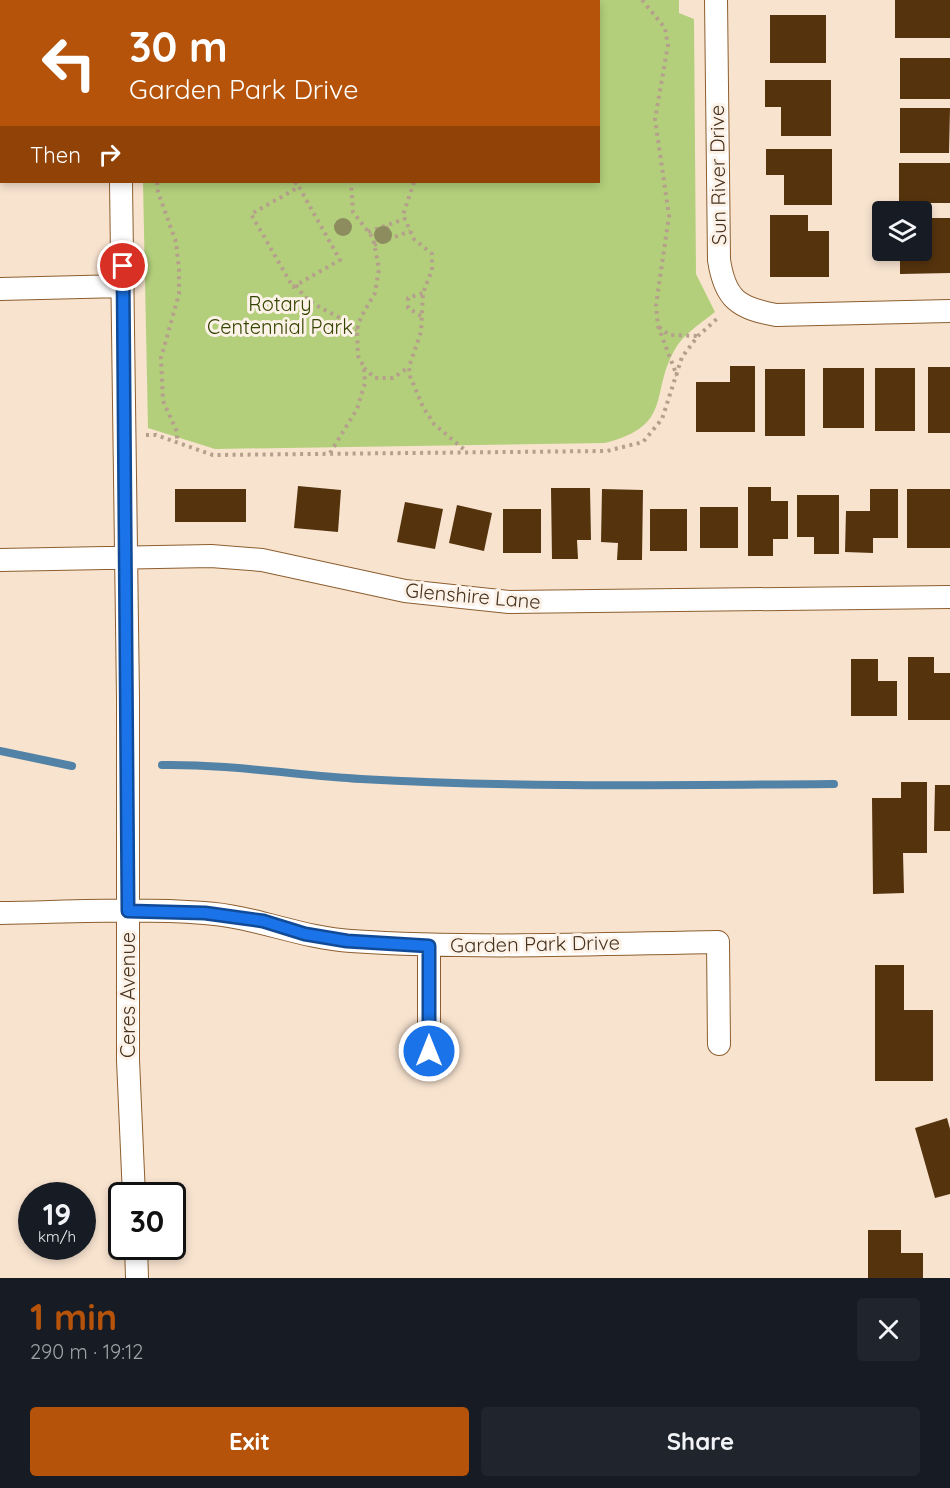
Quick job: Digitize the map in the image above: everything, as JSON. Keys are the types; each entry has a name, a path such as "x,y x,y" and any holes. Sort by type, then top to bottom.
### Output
{"street":[{"name":"Sun River Drive","path":"716,0 719,260 722,283 735,301"},
{"name":"Ceres Avenue","path":"121,183 129,804 128,1060 133,1182"},
{"path":"0,289 123,286"},
{"path":"735,301 752,311 776,315 950,311"},
{"name":"Glenshire Lane","path":"0,560 125,556 211,556 262,560 405,591 509,603 950,597"},
{"name":"Garden Park Drive","path":"0,913 128,911 205,913 263,921 305,934 347,941 429,946 718,942 719,1044"},
{"path":"429,946 429,1051"},
{"path":"137,1260 138,1278"}],"path":[{"path":"642,0 647,2 665,28 668,45 655,119 669,216 656,305 658,326 677,378"},
{"path":"157,183 158,192 176,242 179,268 179,294 162,358 163,401 177,432 177,442"},
{"path":"296,183 299,187 340,260 293,287 251,214 299,187"},
{"path":"351,183 353,212 373,238 379,268 375,293 357,330 358,356 364,367 375,378 393,378 409,367 418,348 423,293 432,270 432,254 414,239 403,215 414,183"},
{"path":"368,232 405,219"},
{"path":"386,225 392,239"},
{"path":"374,245 410,231"},
{"path":"296,285 304,298 316,308 344,319 357,330"},
{"path":"421,316 408,308 408,298 423,293"},
{"path":"124,436 156,435 213,455 607,451 643,442 662,419 682,357 698,336 735,301"},
{"path":"658,326 669,335 698,336"},
{"path":"330,454 357,409 365,383 364,367"},
{"path":"409,367 410,376 423,407 434,424 467,452"}],"green space":[{"name":"Rotary Centennial Park","path":"600,0 679,0 679,13 694,19 696,274 715,312 680,341 668,363 657,405 651,417 642,427 627,436 605,443 215,449 148,428 143,183 600,183"}],"building":[{"path":"895,0 950,0 950,38 895,38"},
{"path":"770,15 826,15 826,63 770,63"},
{"path":"900,58 950,58 950,99 900,99"},
{"path":"765,80 831,80 831,136 781,136 781,107 765,107"},
{"path":"900,108 950,108 949,153 900,153"},
{"path":"766,149 832,149 832,205 784,205 784,175 766,175"},
{"path":"899,163 950,163 950,203 899,201"},
{"path":"770,215 808,215 808,231 829,231 829,277 770,277"},
{"path":"932,218 950,218 950,273 900,274 900,261 932,261"},
{"path":"730,366 755,366 755,432 696,432 696,382 730,382"},
{"path":"928,367 950,367 950,433 928,433"},
{"path":"823,368 864,368 864,428 823,428"},
{"path":"875,368 915,368 915,431 875,431"},
{"path":"765,369 805,369 805,436 765,436"},
{"path":"298,486 341,490 338,532 294,528"},
{"path":"748,487 771,487 771,501 788,501 788,539 773,539 773,556 748,556"},
{"path":"551,488 590,488 591,540 577,540 578,559 552,559"},
{"path":"175,489 246,489 246,522 175,522"},
{"path":"602,489 643,490 642,560 617,560 618,543 601,542"},
{"path":"870,489 898,489 898,538 873,538 873,553 845,552 846,511 870,511"},
{"path":"907,489 950,489 950,548 907,548"},
{"path":"797,495 839,495 839,554 814,554 814,537 797,537"},
{"path":"405,502 443,509 435,549 397,542"},
{"path":"457,505 492,513 484,551 449,543"},
{"path":"700,507 738,507 738,548 700,548"},
{"path":"503,509 541,509 541,553 503,553"},
{"path":"650,509 687,509 687,551 650,551"},
{"path":"908,657 934,657 934,673 950,673 950,720 908,720"},
{"path":"851,659 878,659 878,681 897,681 897,716 851,716"},
{"path":"901,782 927,782 927,853 903,853 904,893 873,894 872,798 901,798"},
{"path":"935,785 950,785 950,831 934,831"},
{"path":"875,965 904,965 904,1010 933,1010 933,1081 875,1081"},
{"path":"947,1118 950,1129 950,1194 935,1198 915,1128"},
{"path":"868,1230 901,1230 901,1253 923,1253 923,1278 868,1278"}],"waterway":[{"path":"0,751 72,766"},
{"path":"162,765 237,768 361,779 479,784 834,784"}],"route":[{"path":"123,266 129,804 128,911 205,913 263,921 305,934 347,941 429,946 429,1051"}]}
